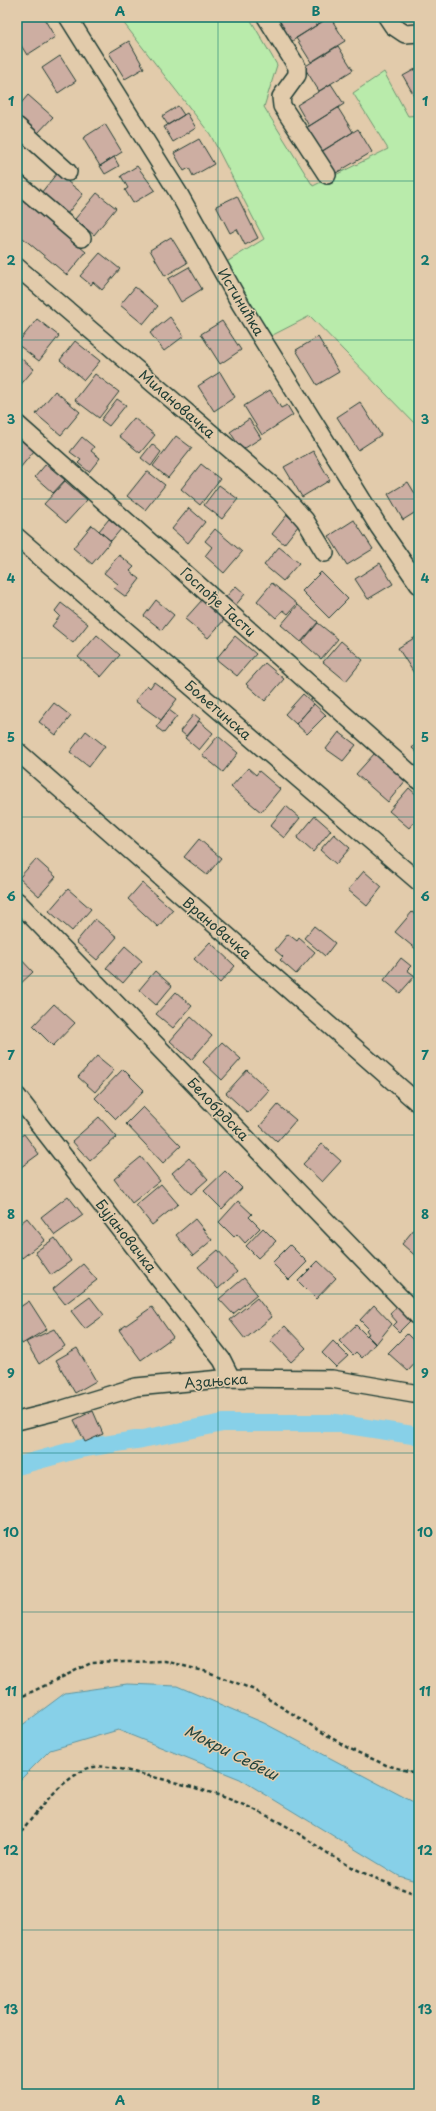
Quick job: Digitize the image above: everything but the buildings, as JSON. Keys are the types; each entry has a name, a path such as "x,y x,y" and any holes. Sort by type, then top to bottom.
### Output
{"street":[{"name":"Истинићка","path":"68,17 179,194 241,305 379,527 419,585"},
{"path":"266,17 297,67 297,75 282,97 282,106 327,176"},
{"path":"387,17 393,26 405,34 419,32"},
{"path":"17,126 68,172"},
{"path":"17,183 82,238"},
{"name":"Милановачка","path":"17,266 281,493 305,520 325,553"},
{"name":"Госпође Тасти","path":"17,424 419,781"},
{"name":"Бољетинска","path":"17,537 419,882"},
{"name":"Врановачка","path":"17,751 419,1104"},
{"name":"Белобрдска","path":"17,901 419,1317"},
{"name":"Бујановачка","path":"17,1096 222,1360 230,1378"},
{"name":"Азањска","path":"17,1421 58,1411 136,1387 230,1378 332,1379 419,1394"}],"path":[{"path":"17,1699 91,1663 164,1661 208,1672 252,1689 348,1748 386,1765 419,1774"},
{"path":"17,1838 37,1811 58,1790 83,1770 106,1766 224,1795 279,1822 338,1860 376,1880 419,1895"}],"green space":[{"path":"119,17 249,17 277,65 264,107 313,186 388,149 353,93 384,72 408,116 419,115 419,428 310,316 271,336 225,263 264,239 210,134"}],"water":[{"name":"Мокри Себеш","path":"127,1684 177,1686 264,1723 419,1805 419,1882 399,1876 240,1779 118,1730 50,1750 17,1783 17,1729 65,1693"}],"waterway":[{"path":"17,1466 79,1449 142,1439 223,1423 335,1423 419,1436"}]}
